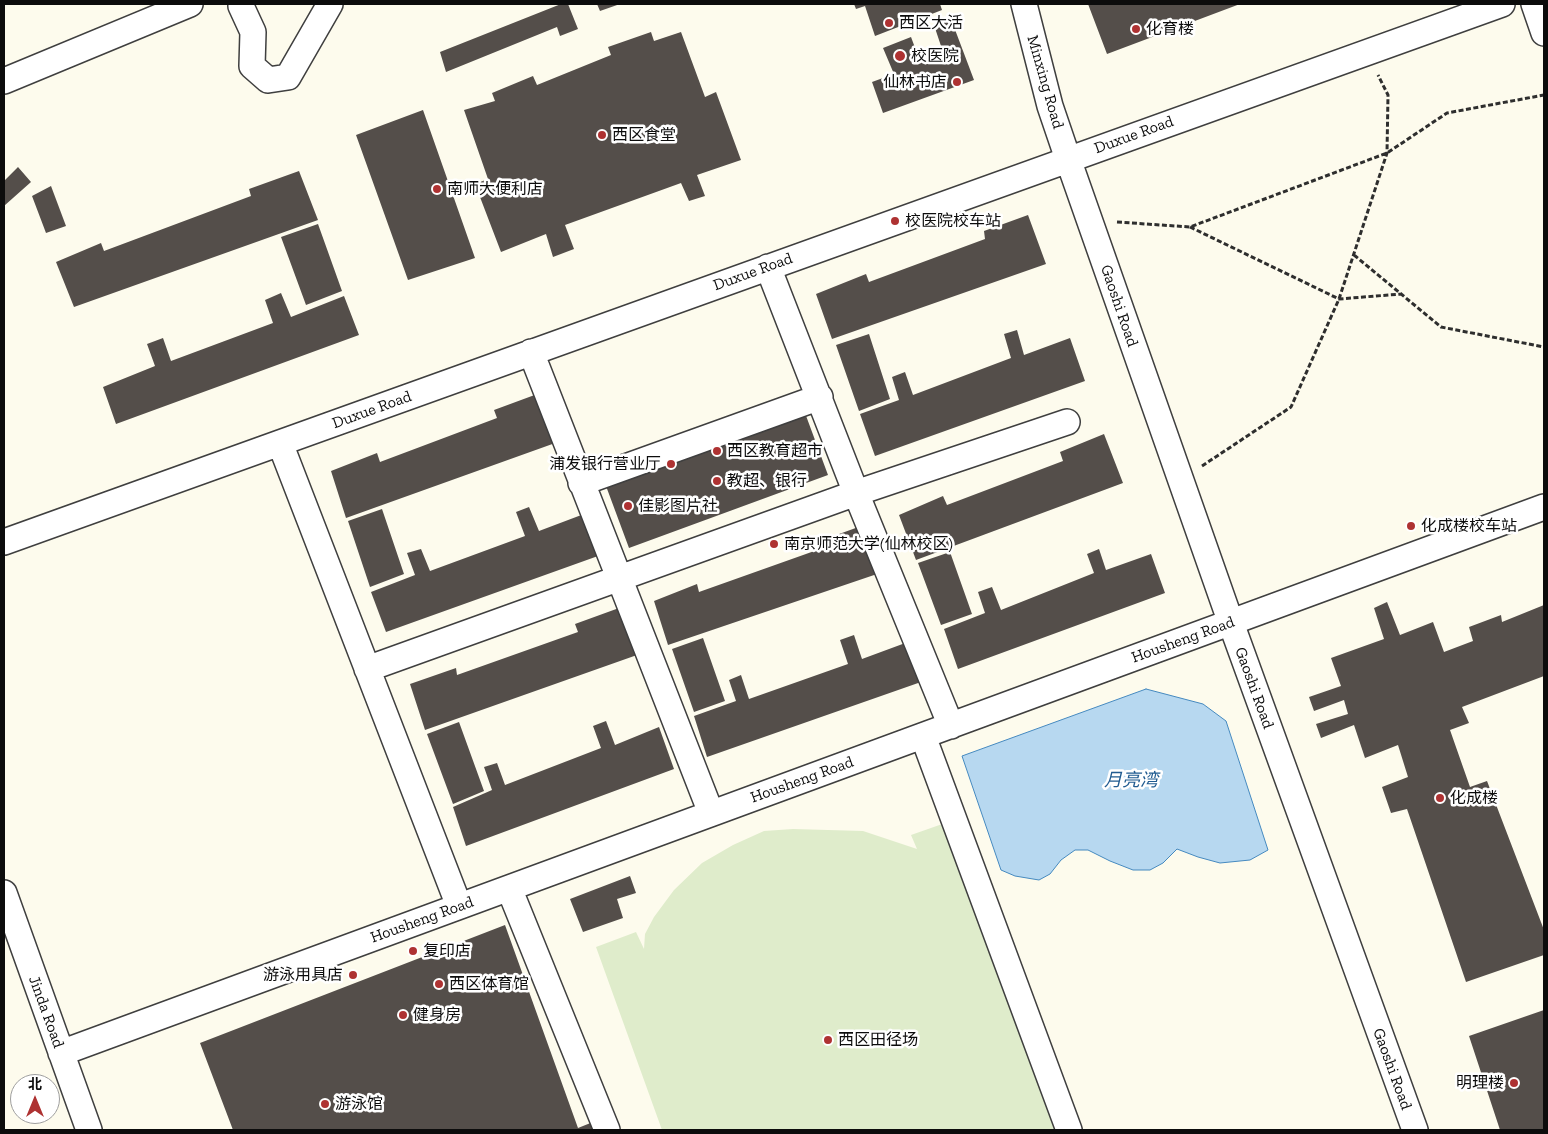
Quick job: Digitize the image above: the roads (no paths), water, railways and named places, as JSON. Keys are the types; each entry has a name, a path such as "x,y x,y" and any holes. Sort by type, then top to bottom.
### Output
{"street":[{"path":"4,81 190,4"},
{"path":"241,6 253,32 252,66 268,80 288,77 330,4"},
{"name":"Minxing Road","path":"1024,4 1050,106 1068,159"},
{"name":"Duxue Road","path":"4,542 1502,4"},
{"path":"1534,4 1544,34"},
{"name":"Gaoshi Road","path":"1068,159 1230,623 1415,1130"},
{"path":"768,267 856,493 951,726"},
{"path":"531,352 711,814"},
{"path":"582,483 820,397"},
{"path":"368,669 856,493 1067,422"},
{"path":"280,443 459,906"},
{"name":"Housheng Road","path":"61,1053 1544,507"},
{"path":"923,736 1069,1130"},
{"path":"509,888 607,1130"},
{"name":"Jinda Road","path":"4,893 89,1130"}],"water":[{"name":"月亮湾","path":"1146,689 1203,704 1226,721 1268,850 1250,860 1220,863 1177,849 1163,863 1150,870 1133,870 1088,850 1075,850 1061,860 1050,874 1039,880 1015,876 1001,870 962,756"}],"place":[{"name":"西区大活","path":"889,23"},
{"name":"化育楼","path":"1136,29"},
{"name":"校医院","path":"900,56"},
{"name":"仙林书店","path":"957,82"},
{"name":"西区食堂","path":"602,135"},
{"name":"南师大便利店","path":"437,189"},
{"name":"校医院校车站","path":"895,221"},
{"name":"西区教育超市","path":"717,451"},
{"name":"浦发银行营业厅","path":"671,464"},
{"name":"教超、银行","path":"717,481"},
{"name":"佳影图片社","path":"628,506"},
{"name":"化成楼校车站","path":"1411,526"},
{"name":"南京师范大学(仙林校区)","path":"774,544"},
{"name":"化成楼","path":"1440,798"},
{"name":"复印店","path":"413,951"},
{"name":"游泳用具店","path":"353,975"},
{"name":"西区体育馆","path":"439,984"},
{"name":"健身房","path":"403,1015"},
{"name":"西区田径场","path":"828,1040"},
{"name":"明理楼","path":"1514,1083"},
{"name":"游泳馆","path":"325,1104"}]}
